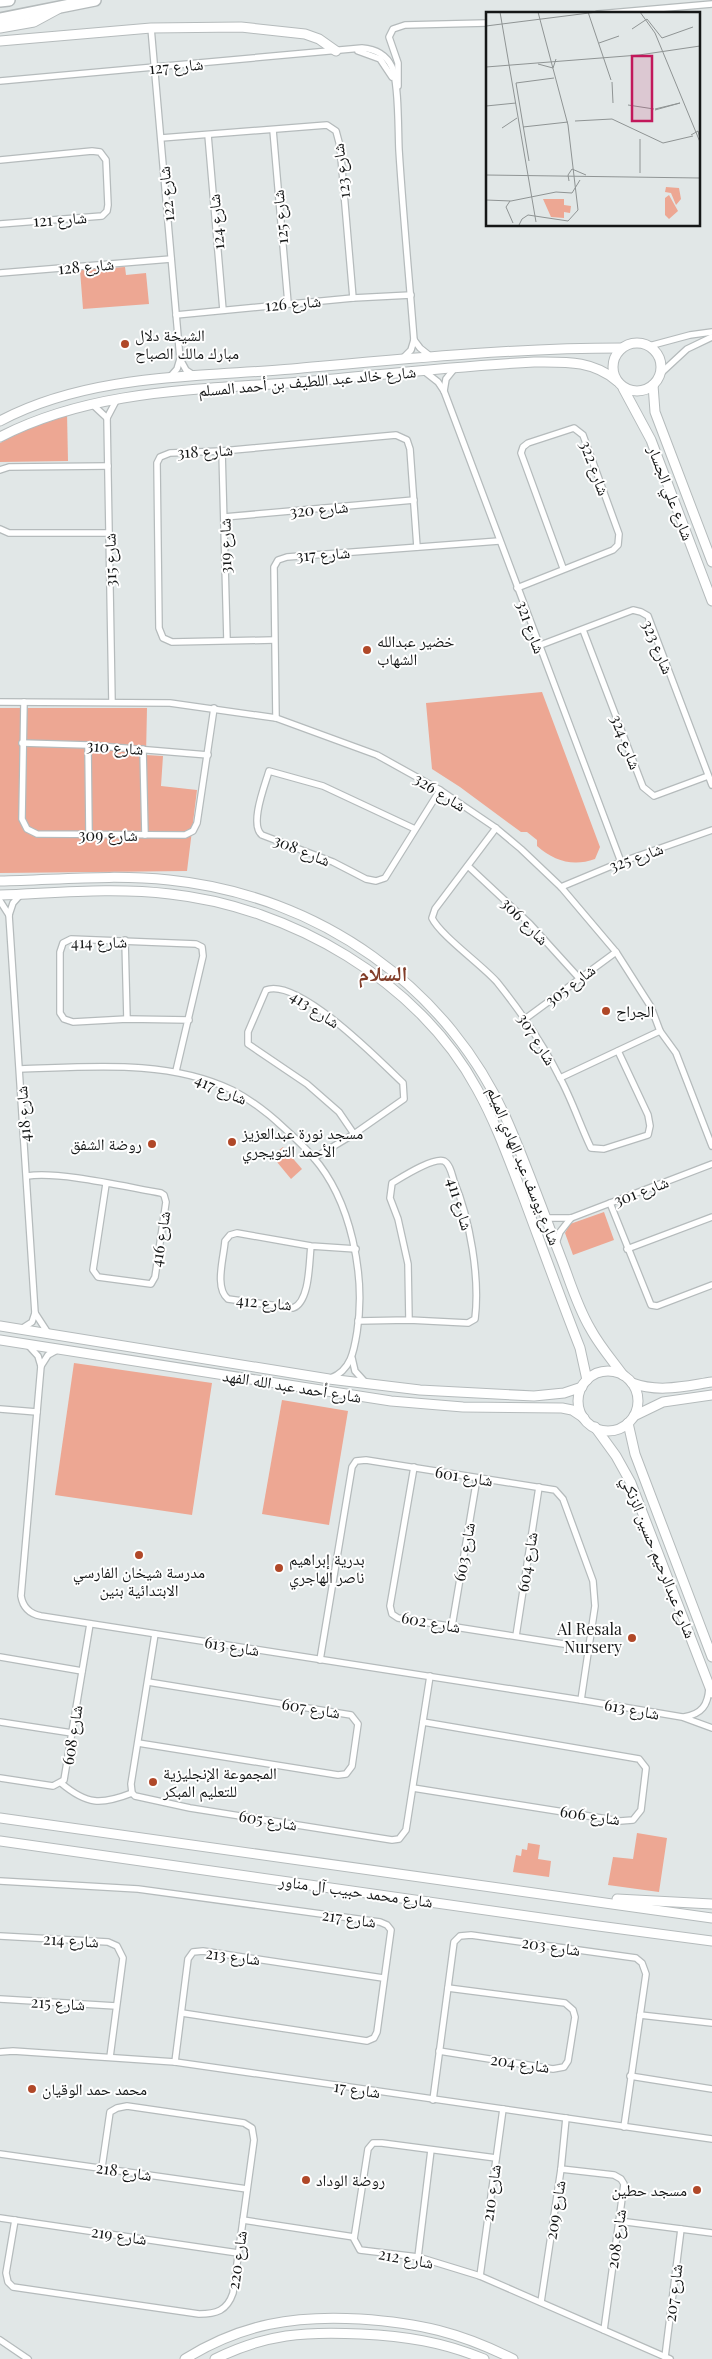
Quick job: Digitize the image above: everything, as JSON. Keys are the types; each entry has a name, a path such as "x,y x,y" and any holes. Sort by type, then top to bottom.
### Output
{"highway":[{"path":"0,1 9,0"},
{"path":"0,19 95,0"}],"street":[{"path":"621,12 712,4"},
{"path":"0,28 34,22 59,8"},
{"path":"396,92 398,63 389,37 393,28 405,25 486,22"},
{"path":"0,41 151,28 213,27 298,32 319,39 336,51"},
{"name":"شارع 122","path":"151,28 180,359"},
{"name":"شارع 127","path":"0,81 351,49 368,53 380,59 388,69 396,92 402,207 414,340"},
{"name":"شارع 123","path":"161,138 328,125 336,131 340,146 353,298"},
{"name":"شارع 125","path":"272,130 288,304"},
{"name":"شارع 124","path":"208,134 223,310"},
{"name":"شارع 121","path":"0,160 92,151 100,152 106,160 108,205 107,212 102,216 0,224"},
{"name":"شارع 128","path":"0,273 171,259"},
{"name":"شارع 126","path":"176,315 353,298 411,295"},
{"path":"712,332 690,335 649,346 635,342 621,348 616,353 612,368 620,384 636,391 654,385 660,374 687,349 712,337"},
{"path":"414,340 420,348 431,356"},
{"path":"402,359 411,350 414,340"},
{"path":"649,346 660,358 660,374"},
{"path":"562,362 565,354 564,348"},
{"name":"شارع خالد عبد اللطيف بن أحمد المسلم","path":"0,421 55,398 92,388 167,379 431,356 564,348 621,348"},
{"path":"180,359 186,370 197,377"},
{"path":"167,379 176,369 180,359"},
{"name":"شارع خالد عبد اللطيف بن أحمد المسلم","path":"0,437 42,418 90,403 118,398 424,371 562,362 594,367 620,384"},
{"path":"333,379 331,372 334,365"},
{"path":"320,366 322,373 320,380"},
{"path":"444,391 446,379 454,369"},
{"name":"شارع 321","path":"424,371 438,382 444,391 538,646 621,862"},
{"name":"شارع علي الجسار","path":"620,384 645,427 712,601"},
{"name":"شارع علي الجسار","path":"654,385 655,412 712,562"},
{"path":"90,403 107,418 118,398"},
{"path":"0,431 17,422 17,413"},
{"name":"شارع 315","path":"107,418 112,702"},
{"name":"شارع 322","path":"517,588 563,568 613,550 619,541 583,435 574,428 528,444 523,447 521,452 563,568"},
{"name":"شارع 318","path":"274,640 172,642 163,638 159,628 158,463 160,457 170,452 222,451 396,435 407,440 410,449 417,547"},
{"name":"شارع 319","path":"222,451 227,640"},
{"path":"0,470 9,467 108,466"},
{"path":"665,478 672,473 678,474"},
{"name":"شارع 320","path":"224,517 414,500"},
{"path":"0,529 9,533 109,533"},
{"name":"شارع 317","path":"276,718 274,567 278,560 287,557 499,541"},
{"name":"شارع 323","path":"538,646 633,610 648,616 712,785"},
{"name":"شارع 324","path":"584,630 644,787 654,796 708,776"},
{"name":"شارع 326","path":"0,702 170,703 276,718 377,755 440,790 496,828 561,887 616,952 651,1006 660,1031 676,1052 712,1146"},
{"name":"شارع 309","path":"24,702 22,819 24,826 30,832 37,834 185,835 195,829 214,708"},
{"name":"شارع 310","path":"22,744 88,745 208,755"},
{"path":"88,745 89,834"},
{"path":"143,749 145,835"},
{"name":"شارع 308","path":"415,828 323,786 269,771 255,822 258,832 262,835 333,862 373,882 386,878 440,790"},
{"name":"شارع 307","path":"496,828 435,909 432,918 436,926 472,957 496,982 525,1019 560,1078 591,1148 604,1149 648,1135 650,1126 648,1115 618,1051"},
{"name":"شارع 325","path":"561,887 621,862 712,830"},
{"name":"شارع 306","path":"468,866 530,924 579,978"},
{"path":"158,892 162,887 161,879"},
{"name":"شارع يوسف عبد الهادي الميلم","path":"0,881 161,879 238,893 283,908 317,923 352,942 384,965 438,1015 483,1071 490,1083 517,1142 590,1328 623,1375"},
{"path":"170,894 171,886 176,884 238,893"},
{"name":"شارع يوسف عبد الهادي الميلم","path":"0,895 158,892 209,900 259,914 306,933 338,950 380,979 418,1013 450,1048 477,1089 507,1155 580,1348 584,1383"},
{"path":"9,915 13,903 21,894"},
{"name":"شارع 418","path":"0,901 9,915 35,1313 48,1334"},
{"name":"شارع 414","path":"176,1071 189,1020 203,956 202,947 196,944 125,940 71,939 63,943 60,952 60,1013 64,1019 73,1022 127,1019 189,1020"},
{"path":"125,940 127,1019"},
{"name":"شارع 305","path":"525,1019 616,952"},
{"name":"شارع 413","path":"314,1158 354,1134 404,1099 403,1082 350,1033 304,1000 282,988 273,987 266,990 248,1032 248,1044 307,1084 339,1112 354,1134"},
{"path":"560,1078 660,1031"},
{"name":"شارع 417","path":"20,1069 118,1068 176,1071 232,1090 260,1106 314,1158 340,1203 356,1249 360,1285 358,1321 352,1356"},
{"path":"470,1078 476,1077 483,1071"},
{"path":"477,1089 481,1085 490,1083"},
{"name":"شارع 411","path":"358,1321 409,1320 468,1323 475,1319 473,1257 468,1226 461,1197 448,1164 443,1161 434,1160 392,1182 390,1189 390,1198 398,1219 408,1264 409,1320"},
{"name":"شارع 301","path":"546,1218 571,1218 712,1164"},
{"name":"شارع 416","path":"27,1176 45,1174 106,1184 164,1195 166,1202 154,1281 151,1284 98,1277 93,1270 106,1184"},
{"path":"610,1203 651,1306 657,1306 712,1285"},
{"path":"627,1249 712,1217"},
{"path":"556,1243 562,1227 571,1218"},
{"name":"شارع 412","path":"311,1246 305,1297 298,1306 293,1308 228,1299 223,1296 220,1288 226,1242 230,1235 238,1233 311,1246 356,1249"},
{"path":"19,1329 29,1325 35,1313"},
{"name":"شارع أحمد عبد الله الفهد","path":"0,1326 329,1379 477,1395 534,1396 564,1393 584,1383"},
{"name":"شارع أحمد عبد الله الفهد","path":"0,1340 199,1372 412,1403 463,1407 567,1408 584,1418"},
{"path":"28,1345 35,1352 41,1366"},
{"path":"41,1366 48,1355 59,1349"},
{"path":"186,1370 189,1363 188,1356"},
{"path":"329,1379 344,1370 352,1356"},
{"path":"352,1356 355,1371 367,1384"},
{"path":"199,1372 197,1365 201,1358"},
{"name":"شارع 613","path":"41,1366 22,1600 25,1608 34,1615 581,1700 682,1717 712,1728"},
{"path":"712,1382 664,1389 646,1388 632,1383 623,1375 613,1371 601,1372 584,1383 579,1406 584,1418 595,1427 609,1430 631,1419 645,1408 663,1402 712,1394"},
{"path":"631,1419 638,1399 632,1383"},
{"path":"0,1409 37,1412"},
{"name":"شارع عبدالرحيم حسين الزنكي","path":"631,1419 632,1446 712,1657"},
{"name":"شارع عبدالرحيم حسين الزنكي","path":"595,1427 626,1472 711,1689"},
{"name":"شارع 601","path":"320,1660 352,1467 356,1462 366,1460 555,1490 562,1499 593,1581 595,1606 581,1700"},
{"name":"شارع 602","path":"414,1468 390,1606 392,1614 398,1618 589,1648"},
{"name":"شارع 603","path":"452,1626 477,1478"},
{"name":"شارع 604","path":"516,1636 539,1487"},
{"path":"646,1519 659,1514"},
{"name":"شارع 608","path":"0,1778 47,1786 61,1783 66,1774 90,1624"},
{"path":"61,1783 75,1795 93,1801 109,1801 132,1793 131,1784 155,1634"},
{"path":"0,1657 82,1671"},
{"name":"شارع 605","path":"132,1793 138,1798 190,1808 396,1840 402,1837 406,1830 430,1676"},
{"name":"شارع 607","path":"138,1744 341,1775 351,1769 355,1747 358,1724 355,1718 348,1714 148,1682"},
{"name":"شارع 613","path":"682,1717 697,1714 703,1709 711,1689"},
{"path":"0,1722 72,1733"},
{"name":"شارع 606","path":"413,1788 620,1820 633,1820 640,1810 646,1768 639,1759 423,1722"},
{"name":"شارع محمد حبيب آل مناور","path":"0,1818 712,1918"},
{"name":"شارع محمد حبيب آل مناور","path":"0,1841 591,1926 712,1941"},
{"name":"شارع 217","path":"0,1881 138,1889 382,1923 389,1927 391,1933 383,1978 377,2032 374,2038 367,2041 182,2013"},
{"path":"574,1898 584,1896 712,1904"},
{"name":"شارع 203","path":"433,2100 454,1942 460,1936 471,1935 626,1956 636,1958 642,1963 646,1974 624,2127"},
{"name":"شارع 214","path":"0,1936 113,1943 120,1949 123,1958 110,2057"},
{"name":"شارع 213","path":"175,2062 188,1959 193,1952 203,1951 383,1978"},
{"name":"شارع 204","path":"439,2050 552,2069 564,2067 568,2060 574,2017 573,2010 564,2003 448,1988"},
{"name":"شارع 215","path":"0,2000 116,2006"},
{"path":"640,2015 712,2023"},
{"name":"شارع 17","path":"0,2052 175,2062 712,2139"},
{"path":"630,2076 712,2089"},
{"name":"شارع 220","path":"16,2220 6,2273 8,2282 13,2287 199,2314 212,2314 223,2310 230,2301 232,2293 254,2140 252,2128 244,2123 127,2106 117,2108 110,2112 102,2167"},
{"name":"شارع 210","path":"480,2276 503,2109"},
{"name":"شارع 209","path":"541,2302 562,2169 566,2118"},
{"path":"242,2220 354,2237 368,2149 373,2143 382,2142 496,2158"},
{"path":"418,2257 431,2150"},
{"name":"شارع 218","path":"0,2154 247,2189"},
{"name":"شارع 208","path":"562,2169 614,2175 621,2179 624,2184 604,2330"},
{"name":"شارع 219","path":"0,2218 238,2253"},
{"path":"619,2221 712,2233"},
{"name":"شارع 207","path":"667,2358 681,2229"},
{"name":"شارع 212","path":"354,2237 356,2246 360,2250 418,2257 480,2276 667,2358"},
{"path":"185,2359 226,2338 267,2324 318,2317 415,2324 441,2329 479,2343 512,2359"},
{"path":"215,2359 230,2352 280,2336 312,2332 410,2337 439,2343 484,2359"},
{"path":"226,2338 231,2345 230,2352"},
{"path":"0,2340 28,2359"},
{"path":"473,2354 473,2347 479,2343"}],"shaded area":[{"path":"125,267 126,275 146,273 149,304 83,309 80,270"},
{"path":"67,413 68,461 0,462 0,443 26,429"},
{"path":"542,692 600,847 595,859 571,862 557,859 537,846 537,840 527,832 521,832 432,769 426,703"},
{"path":"0,708 147,708 146,755 163,756 161,786 197,790 187,871 0,873"},
{"path":"283,1147 302,1169 291,1179 272,1156"},
{"path":"604,1212 614,1240 573,1255 565,1233 570,1224"},
{"path":"74,1363 212,1383 192,1515 55,1495"},
{"path":"282,1400 348,1411 329,1525 262,1514"},
{"path":"637,1833 667,1838 659,1892 608,1885 613,1857 633,1859"},
{"path":"528,1843 540,1845 538,1859 551,1861 549,1877 513,1872 516,1855 521,1856 522,1849 527,1850"}],"place":[{"name":"الشيخة دلال مبارك مالك الصباح","path":"125,344"},
{"name":"خضير عبدالله الشهاب","path":"367,650"},
{"name":"الجراح","path":"606,1011"},
{"name":"مسجد نورة عبدالعزيز الأحمد التويجري","path":"232,1142"},
{"name":"روضة الشفق","path":"152,1144"},
{"name":"مدرسة شيخان الفارسي الابتدائية بنين","path":"139,1555"},
{"name":"بدرية إبراهيم ناصر الهاجري","path":"279,1568"},
{"name":"Al Resala Nursery","path":"632,1638"},
{"name":"المجموعة الإنجليزية للتعليم المبكر","path":"153,1782"},
{"name":"محمد حمد الوقيان","path":"32,2089"},
{"name":"روضة الوداد","path":"306,2180"},
{"name":"مسجد حطين","path":"697,2190"}],"district":[{"name":"السلام","path":"383,974"}]}
